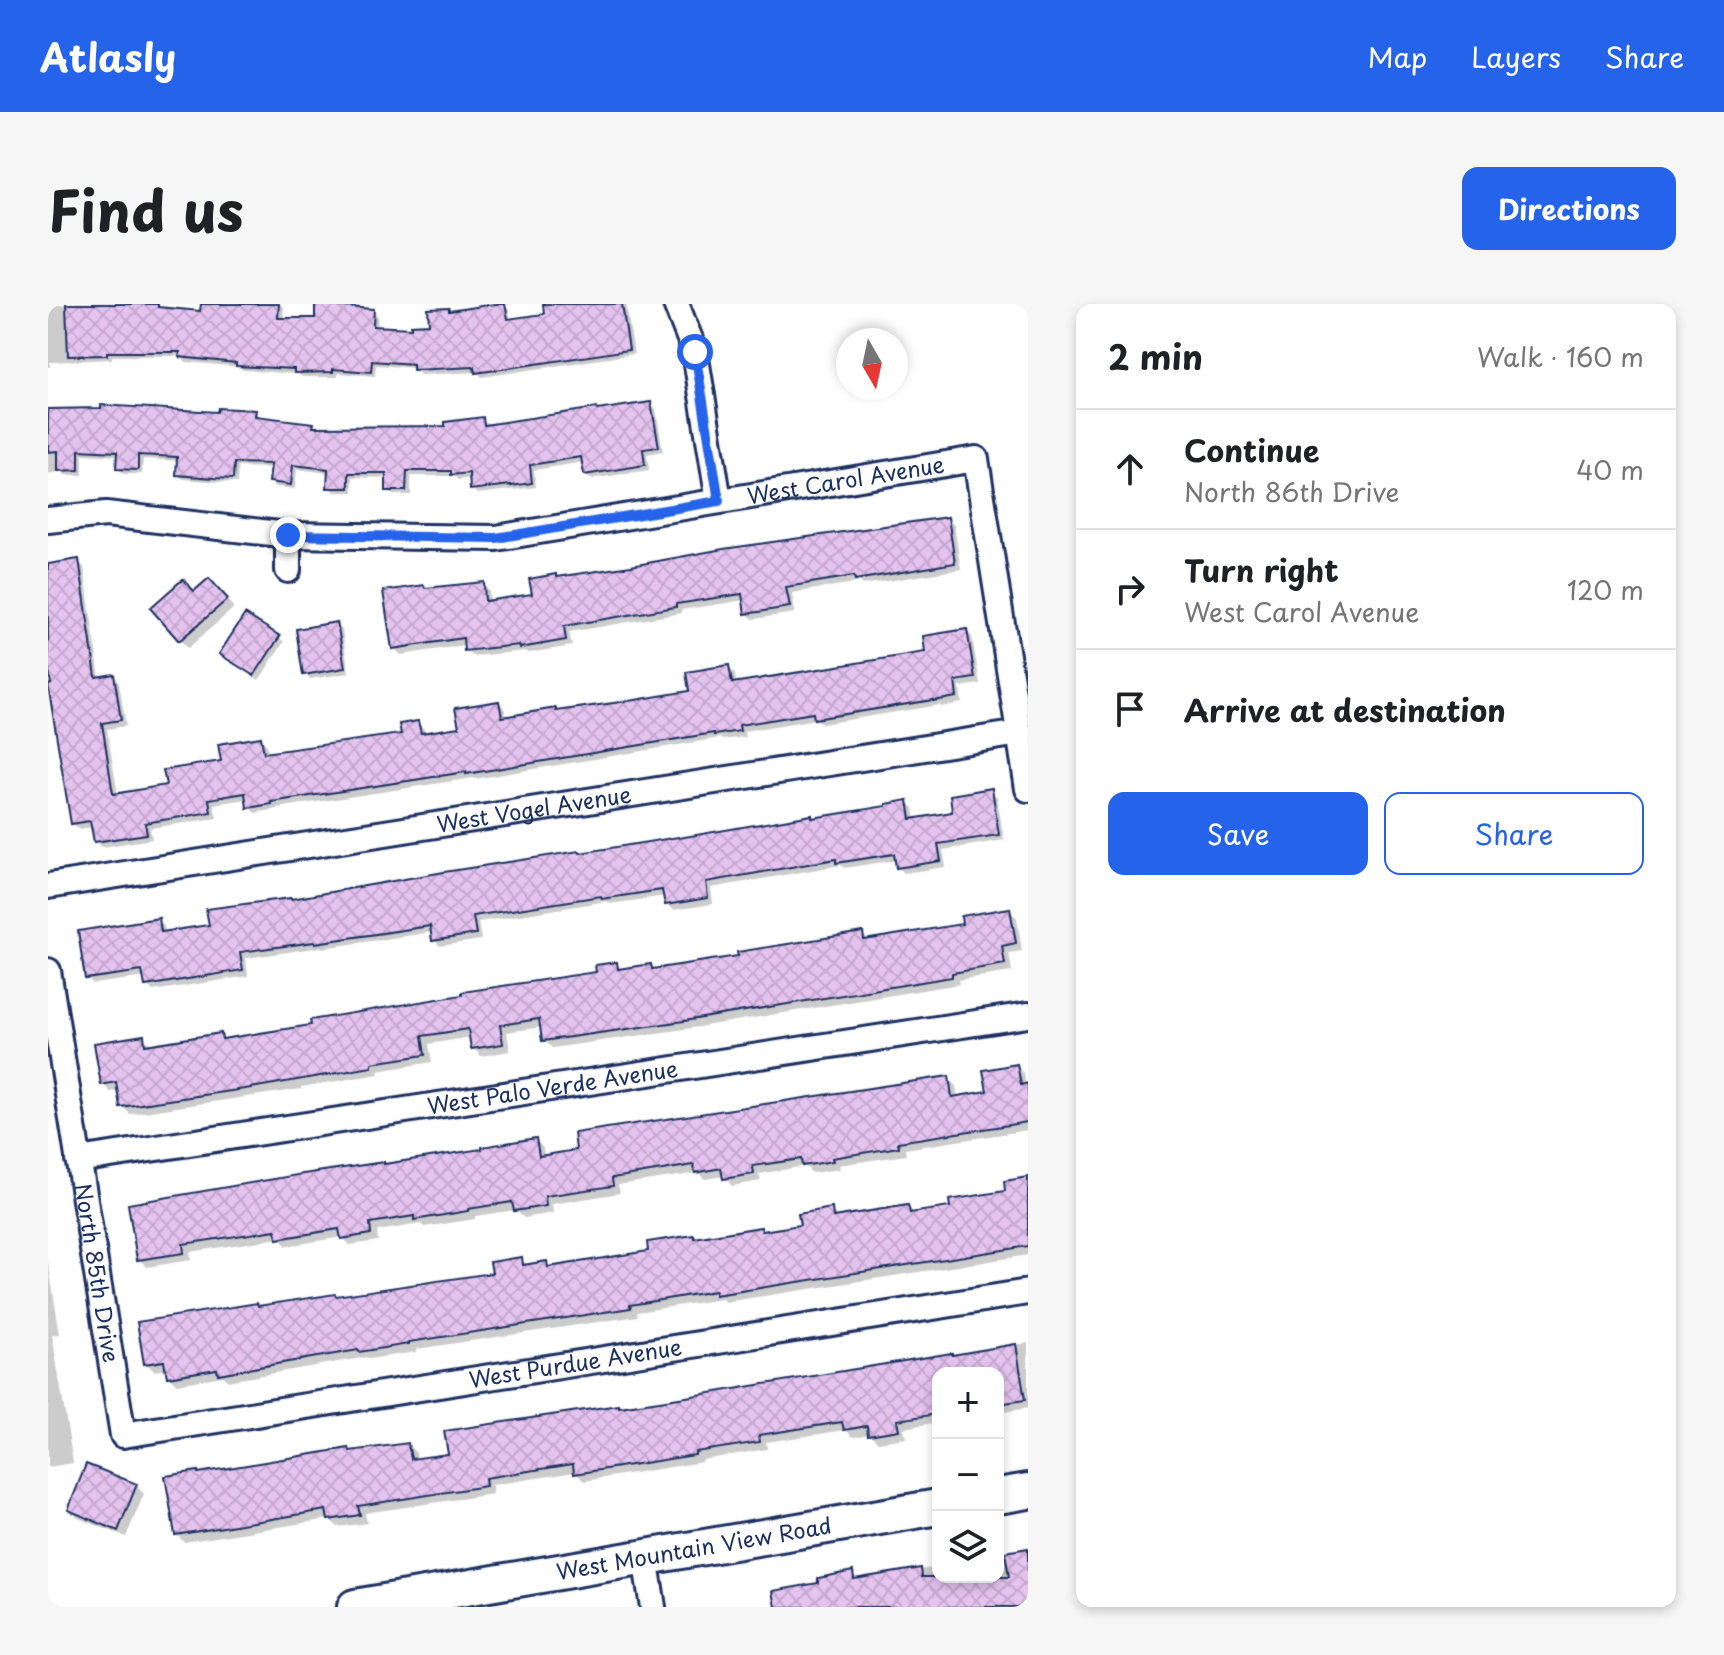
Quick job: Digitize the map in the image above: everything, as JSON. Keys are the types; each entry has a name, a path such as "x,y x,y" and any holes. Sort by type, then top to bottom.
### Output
{"street":[{"path":"676,304 695,352 719,501"},
{"name":"West Carol Avenue","path":"48,520 106,514 288,535 496,538 976,459 1020,733"},
{"path":"288,535 288,570"},
{"path":"1020,733 1028,789"},
{"name":"West Vogel Avenue","path":"48,886 1020,733"},
{"name":"North 85th Drive","path":"48,971 52,1027 78,1160 123,1435"},
{"name":"West Palo Verde Avenue","path":"78,1160 1028,1015"},
{"name":"West Purdue Avenue","path":"123,1435 1028,1292"},
{"path":"1004,1495 1028,1491"},
{"name":"West Mountain View Road","path":"355,1607 932,1508"},
{"path":"645,1557 653,1607"}],"building":[{"path":"66,304 158,304 158,307 200,311 201,304 279,304 278,318 315,318 315,304 333,304 374,309 373,326 411,328 411,325 429,324 428,309 449,308 449,311 505,304 508,319 544,314 543,304 622,304 629,350 475,373 474,367 413,370 413,364 372,361 371,372 333,369 333,372 294,373 294,369 236,366 236,363 179,357 180,352 107,352 107,355 68,356"},
{"path":"651,402 659,447 643,449 645,465 584,475 581,457 530,465 532,483 470,490 469,473 451,475 451,471 407,471 406,491 386,491 386,473 349,473 349,488 327,488 328,469 293,465 291,485 269,482 271,464 234,463 233,479 214,478 176,475 177,457 138,455 138,470 116,469 117,452 79,450 79,470 58,471 58,451 48,452 48,409 101,408 101,405 217,412 218,408 256,410 255,416 314,423 313,427 445,426 445,422 483,417 484,425"},
{"path":"948,517 955,563 855,580 854,576 786,587 790,607 745,614 742,594 564,626 566,640 520,648 519,645 464,651 463,638 392,649 383,591 484,582 485,601 532,594 529,579 556,574 556,577 723,549"},
{"path":"79,559 96,677 114,674 121,720 102,723 113,794 166,785 163,770 221,761 218,744 261,737 264,753 401,734 399,724 418,721 421,733 459,727 455,708 499,701 502,717 635,700 689,691 686,672 729,665 732,683 925,652 923,636 967,629 975,678 955,681 957,697 933,701 814,719 813,713 739,725 740,731 247,808 245,793 209,799 211,812 145,823 147,834 94,842 90,821 71,824 48,685 51,684 48,665 48,564"},
{"path":"209,578 228,599 179,641 150,608 183,579 194,591"},
{"path":"245,614 280,636 254,676 219,654"},
{"path":"337,622 345,668 303,675 296,629"},
{"path":"992,788 999,835 938,844 941,861 896,868 894,854 836,863 836,859 706,882 708,898 665,905 662,890 602,899 601,896 473,916 476,934 432,941 430,926 240,952 243,970 145,986 142,971 85,979 78,931 159,918 161,932 209,925 206,909 291,899 579,851 679,838 812,815 812,818 908,800 911,819 952,812 950,795"},
{"path":"1010,908 1016,943 1002,946 1005,964 952,973 952,977 542,1041 539,1019 500,1025 503,1044 471,1049 468,1029 422,1036 425,1055 245,1089 120,1107 116,1082 101,1085 94,1043 144,1035 145,1045 221,1033 222,1039 311,1025 310,1020 462,995 462,992 596,972 595,965 617,962 618,969 651,964 652,969 863,932 864,940 962,924 961,916"},
{"path":"1017,1064 1021,1085 1028,1083 1028,1122 898,1142 899,1147 802,1166 801,1159 753,1166 754,1174 723,1179 721,1168 695,1173 694,1165 612,1178 613,1186 545,1196 546,1206 514,1211 512,1202 414,1220 414,1216 370,1223 371,1234 341,1239 339,1229 277,1239 276,1230 183,1244 184,1253 137,1260 128,1204 536,1138 539,1156 576,1150 574,1133 949,1076 952,1097 987,1091 983,1070"},
{"path":"1028,1177 1028,1246 715,1295 715,1291 630,1305 631,1308 218,1374 217,1369 167,1377 164,1361 144,1364 137,1322 257,1303 258,1306 492,1273 490,1262 522,1257 523,1265 547,1261 548,1267 648,1251 647,1242 800,1225 798,1214 832,1208 833,1217 908,1205 910,1213 950,1207 949,1200 1005,1191 1004,1181"},
{"path":"1016,1344 1025,1400 1004,1403 1004,1367 932,1367 932,1415 897,1420 899,1430 868,1435 867,1426 844,1430 842,1422 759,1435 760,1442 695,1452 695,1455 574,1474 573,1464 485,1478 486,1486 358,1506 360,1515 328,1520 326,1510 175,1535 165,1476 349,1448 350,1451 408,1443 411,1459 448,1454 444,1431"},
{"path":"86,1464 137,1484 118,1531 68,1510"},
{"path":"1028,1548 1028,1607 776,1607 773,1591 818,1583 818,1578 853,1571 854,1579 921,1568 922,1577 932,1577 932,1583 1004,1583 1004,1577 1009,1577 1005,1552"}],"route":[{"path":"288,535 496,538 719,501 695,352"}]}
